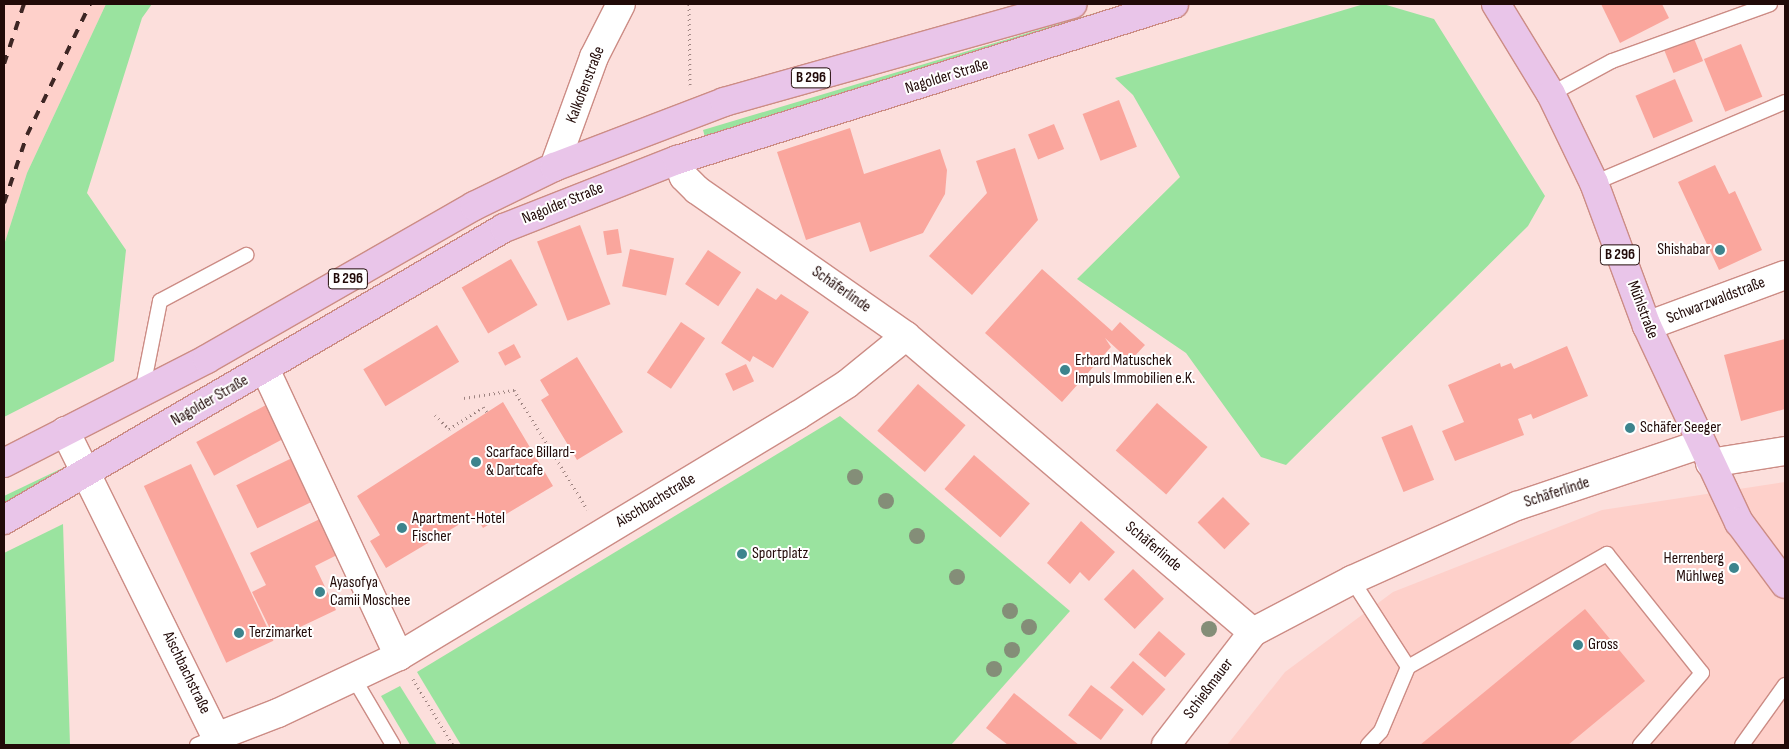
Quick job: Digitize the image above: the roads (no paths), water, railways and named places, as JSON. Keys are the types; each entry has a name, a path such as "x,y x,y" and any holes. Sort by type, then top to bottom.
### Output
{"main road":[{"name":"Nagolder Straße","path":"4,463 142,392 474,206 554,167 691,113 1072,4"},
{"name":"Nagolder Straße","path":"4,520 504,228 677,160 1174,4"},
{"name":"Mühlstraße","path":"1496,4 1552,94 1594,183 1647,326 1739,522 1785,584"}],"street":[{"name":"Kalkofenstraße","path":"554,167 594,57 621,4"},
{"name":"Schäferlinde","path":"677,160 684,177 698,190 906,336 1252,632 1352,580 1517,506 1706,453"},
{"name":"Schwarzwaldstraße","path":"1647,326 1785,274"},
{"name":"Aischbachstraße","path":"65,431 88,472 207,741 399,656 848,384 906,336"},
{"path":"265,369 399,656"},
{"path":"1706,453 1785,451"},
{"name":"Schießmauer","path":"1166,745 1252,632"}],"lane":[{"path":"1552,94 1612,61 1770,4"},
{"path":"1594,183 1785,102"},
{"path":"142,392 160,301 246,255"},
{"path":"1368,745 1381,731 1408,667 1606,554 1702,673 1640,745"},
{"path":"1352,580 1408,667"},
{"path":"353,678 393,745"},
{"path":"1742,745 1785,685"}],"railway":[{"path":"4,64 24,4"},
{"path":"4,203 27,135 90,4"}],"place":[{"name":"Shishabar","path":"1720,250"},
{"name":"Erhard Matuschek Impuls Immobilien e.K.","path":"1065,370"},
{"name":"Schäfer Seeger","path":"1630,428"},
{"name":"Scarface Billard- & Dartcafe","path":"476,462"},
{"name":"Apartment-Hotel Fischer","path":"402,528"},
{"name":"Sportplatz","path":"742,554"},
{"name":"Herrenberg Mühlweg","path":"1734,568"},
{"name":"Ayasofya Camii Moschee","path":"320,592"},
{"name":"Terzimarket","path":"239,633"},
{"name":"Gross","path":"1578,645"}]}
